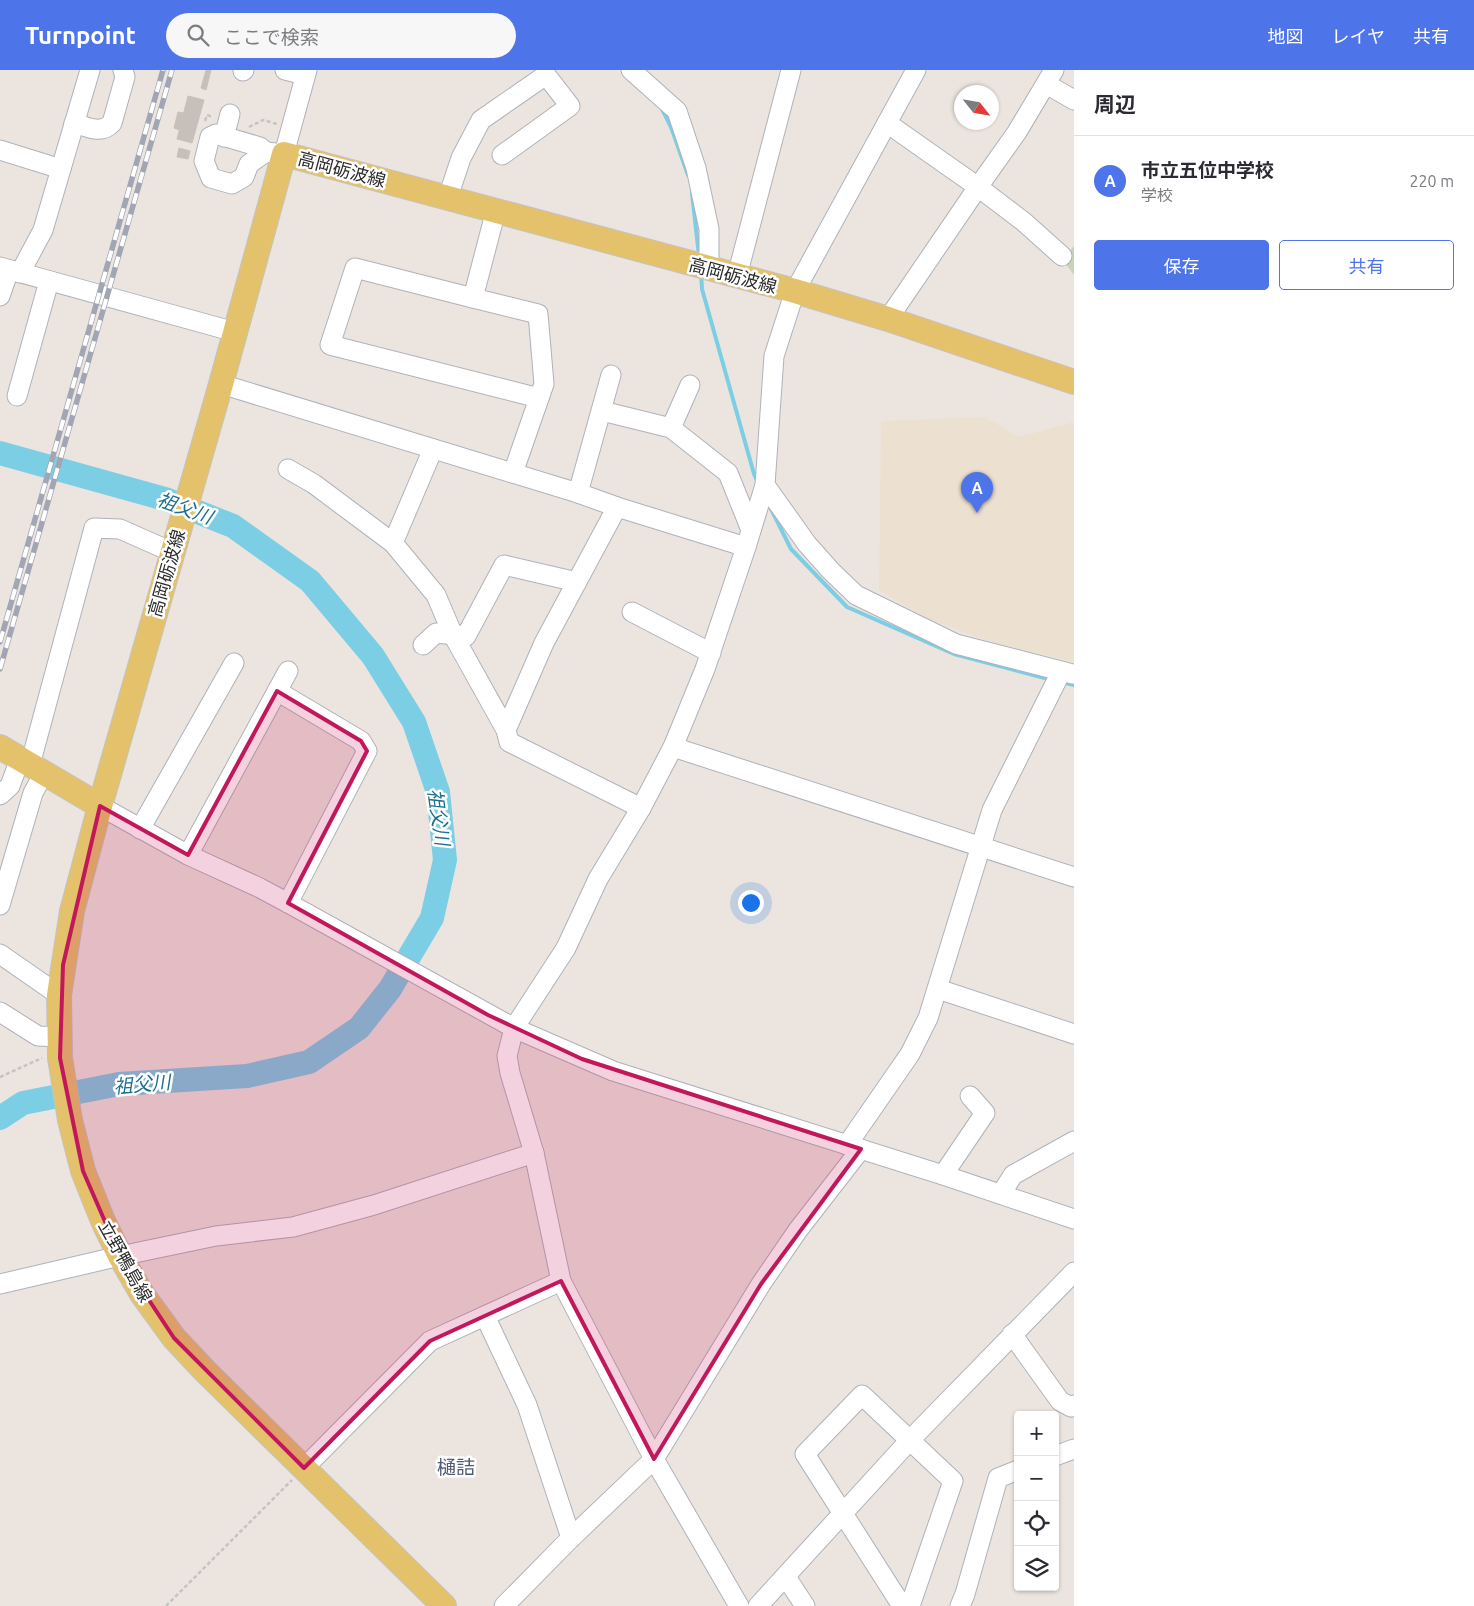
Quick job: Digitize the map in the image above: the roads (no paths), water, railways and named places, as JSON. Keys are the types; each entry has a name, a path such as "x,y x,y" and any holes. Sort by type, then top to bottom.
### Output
{"main road":[{"name":"高岡砺波線","path":"100,806 235,332 275,153 448,197 795,291 888,319 1074,382"},
{"path":"23,761 100,806"},
{"name":"立野鴨島線","path":"100,806 72,911 59,995 60,1049 70,1120 83,1171 103,1221 142,1294 174,1338 444,1606"}],"street":[{"path":"0,296 10,270 43,230 90,70"},
{"path":"74,123 99,130 107,128 112,123 125,77 123,70"},
{"path":"275,153 216,134 210,137 204,162 211,178 232,184 244,177 248,164 275,153 306,73 285,70"},
{"path":"631,70 677,112 696,168 709,229 709,269"},
{"path":"737,276 791,70"},
{"path":"738,1606 654,1459 561,1281 534,1152 510,1073 507,1056 514,1028 566,948 598,880 641,808 673,747 710,653 765,485 774,356 795,291 916,70"},
{"path":"448,197 461,158 481,120 546,75 570,106 502,154"},
{"path":"888,319 1017,132 1050,77 1074,100"},
{"path":"224,137 230,114"},
{"path":"887,123 978,187 1024,222 1062,256"},
{"path":"0,150 61,169"},
{"path":"473,298 496,210"},
{"path":"513,473 544,384 538,314 355,268 330,345 539,398"},
{"path":"10,270 235,332"},
{"path":"18,396 49,281"},
{"path":"578,493 611,375"},
{"path":"221,384 578,493 617,507 749,538"},
{"path":"671,428 690,385"},
{"path":"602,411 671,428 728,473 749,538"},
{"path":"393,543 433,449"},
{"path":"288,469 314,484 393,543 436,595 453,635 506,730 508,742 641,808"},
{"path":"504,1606 654,1459 761,1284 854,1147 910,1054 928,1018 992,810 1068,673 956,644 856,594 831,571 807,544 765,485"},
{"path":"506,730 544,643 617,507"},
{"path":"0,795 10,786 23,761 94,528 120,529 175,542"},
{"path":"423,645 436,633 466,636 504,565 577,582"},
{"path":"632,612 710,653"},
{"path":"140,829 234,663"},
{"path":"188,855 288,671"},
{"path":"276,691 360,741 367,751 288,903"},
{"path":"673,747 1074,877"},
{"path":"0,905 33,793 23,761"},
{"path":"100,806 188,855 288,903 514,1028 613,1071 943,1175 1074,1219"},
{"path":"0,954 59,995"},
{"path":"947,992 1074,1034"},
{"path":"0,1012 60,1049"},
{"path":"943,1175 985,1113 970,1096"},
{"path":"1001,1194 1013,1175 1074,1141"},
{"path":"0,1284 216,1236 293,1227 374,1204 534,1152"},
{"path":"758,1606 910,1440 1012,1334 1066,1290 1074,1272"},
{"path":"304,1468 430,1341 561,1281"},
{"path":"485,1316 527,1405 572,1538"},
{"path":"1012,1334 1060,1402 1071,1407 1074,1406"},
{"path":"902,1606 804,1454 862,1395 953,1481 910,1606"},
{"path":"960,1606 998,1478 1014,1472"},
{"path":"786,1577 804,1606"}],"waterway":[{"path":"662,109 671,127 688,175"},
{"path":"692,193 699,256"},
{"path":"701,273 702,289 758,483"},
{"name":"祖父川","path":"0,453 165,499 233,526 310,581 373,656 414,722 438,792 445,860 432,918 390,989 359,1028 309,1062 247,1076 119,1084 23,1103 0,1118"},
{"path":"770,507 791,549 847,607 954,654 1052,680"},
{"path":"1061,682 1074,685"}],"railway":[{"path":"0,642 163,70"},
{"path":"0,669 172,70"}],"place":[{"name":"市立五位中学校","path":"977,513"}],"district":[{"name":"樋詰","path":"456,1467"}]}
